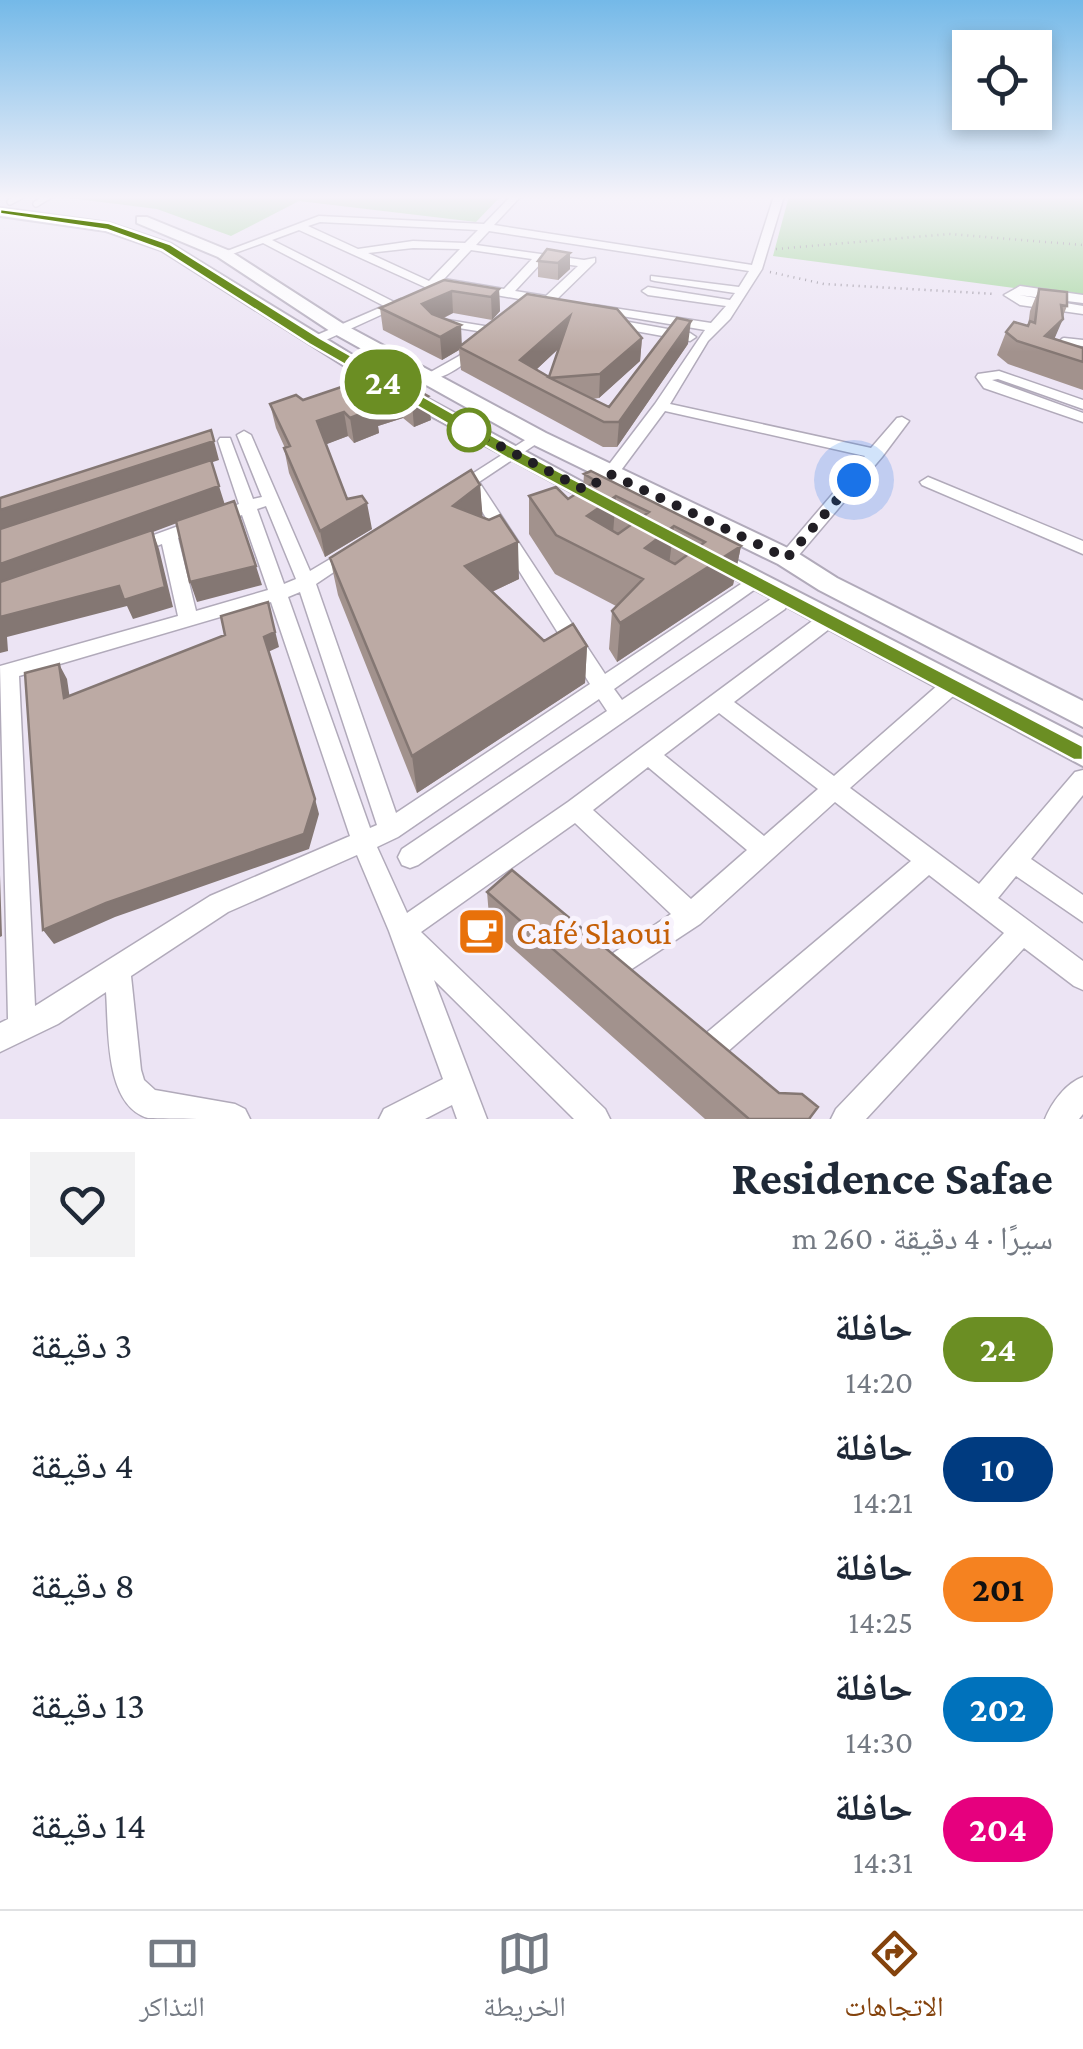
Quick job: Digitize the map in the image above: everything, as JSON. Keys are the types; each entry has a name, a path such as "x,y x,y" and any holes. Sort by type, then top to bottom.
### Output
{"main road":[{"path":"165,248 314,341 512,454 637,517"},
{"path":"212,248 340,329 538,438 787,558 828,584 1083,715"},
{"path":"689,544 1083,753"},
{"path":"819,612 828,584"}],"street":[{"path":"224,254 240,248"},
{"path":"278,248 394,306"},
{"path":"349,248 431,286 716,328"},
{"path":"357,252 374,248"},
{"path":"314,341 431,286 467,248"},
{"path":"469,248 586,264"},
{"path":"552,305 604,248"},
{"path":"620,248 756,269"},
{"path":"585,490 610,474 661,406 702,339 716,328 738,297 763,250"},
{"path":"624,326 669,256"},
{"path":"507,293 540,258"},
{"path":"651,285 738,297"},
{"path":"431,286 507,293 522,302"},
{"path":"1083,299 1010,292 1012,297 1083,310"},
{"path":"586,319 702,339"},
{"path":"427,378 464,359 498,326"},
{"path":"1083,404 998,376 983,377 989,385 1083,418"},
{"path":"661,406 877,454"},
{"path":"787,558 902,421"},
{"path":"233,464 244,436"},
{"path":"437,501 538,438"},
{"path":"225,441 364,843 402,931 472,1119"},
{"path":"233,464 271,500 306,582 390,830"},
{"path":"470,481 619,714"},
{"path":"928,482 1083,548"},
{"path":"112,556 271,500"},
{"path":"169,536 190,621"},
{"path":"11,1033 4,672 277,594 306,582 372,542"},
{"path":"11,1033 219,904 390,830 759,580"},
{"path":"410,857 778,604"},
{"path":"718,608 744,627"},
{"path":"402,931 498,873 718,701 819,612"},
{"path":"294,643 323,632"},
{"path":"640,992 605,963 691,915 953,684"},
{"path":"718,701 1083,977"},
{"path":"648,755 764,850"},
{"path":"980,900 1083,779"},
{"path":"457,787 478,810"},
{"path":"576,809 691,915"},
{"path":"736,1073 701,1044 928,861"},
{"path":"1014,861 1083,910"},
{"path":"402,931 595,1119"},
{"path":"846,1119 1022,932"},
{"path":"116,969 129,1085 137,1097 150,1104 235,1119"},
{"path":"394,1119 460,1086"},
{"path":"1060,1119 1083,1091"}],"lane":[{"path":"437,330 454,322 498,326"},
{"path":"458,340 477,346"},
{"path":"1058,356 1054,352 1060,342 1083,343"}],"path":[{"path":"763,250 784,248"},
{"path":"756,269 824,284 1012,297"}],"green space":[{"path":"775,248 1083,248 1083,297 773,256"}],"building":[{"path":"547,249 570,253 558,263 538,261"},
{"path":"444,280 499,289 491,297 452,291 422,304 432,314 461,325 440,337 380,308"},
{"path":"1039,289 1067,292 1067,306 1061,305 1063,319 1045,336 1083,348 1083,362 1017,341 1006,332 1014,322 1028,326 1030,321 1035,323"},
{"path":"527,294 617,309 642,338 600,374 550,378 609,407 677,318 691,321 619,422 604,422 459,347","holes":["570,316 549,377 520,360"]},
{"path":"380,369 428,396 412,403 400,394 371,403 375,408 350,418 344,412 317,421 347,499 362,496 367,503 320,531 284,448 290,446 270,404 296,395 303,400 371,377 367,373"},
{"path":"211,430 214,441 0,510 0,498"},
{"path":"211,460 219,486 0,564 0,529"},
{"path":"471,470 480,485 453,506 489,520 500,515 518,542 465,566 544,641 573,624 587,646 412,756 330,558"},
{"path":"591,471 741,546 620,623 612,611 643,579 556,535 529,496 556,487 568,499 596,481 584,474","holes":["616,496 649,512 618,534 587,516","674,526 705,542 675,564 645,548"]},
{"path":"234,501 256,566 190,582 176,521"},
{"path":"152,530 165,587 124,600 119,586 0,617 0,582"},
{"path":"268,602 275,632 264,637 315,799 304,834 106,903 43,930 25,673 59,664 64,698 225,635 221,616"},
{"path":"512,870 779,1093 802,1094 818,1107 809,1119 749,1119 487,892"}],"bus line":[{"name":"24","path":"168,248 314,341 512,454 784,593 1083,753"}],"place":[{"name":"Café Slaoui","path":"481,932"}],"route":[{"path":"469,430 585,490 610,474 787,558 854,480"}]}
